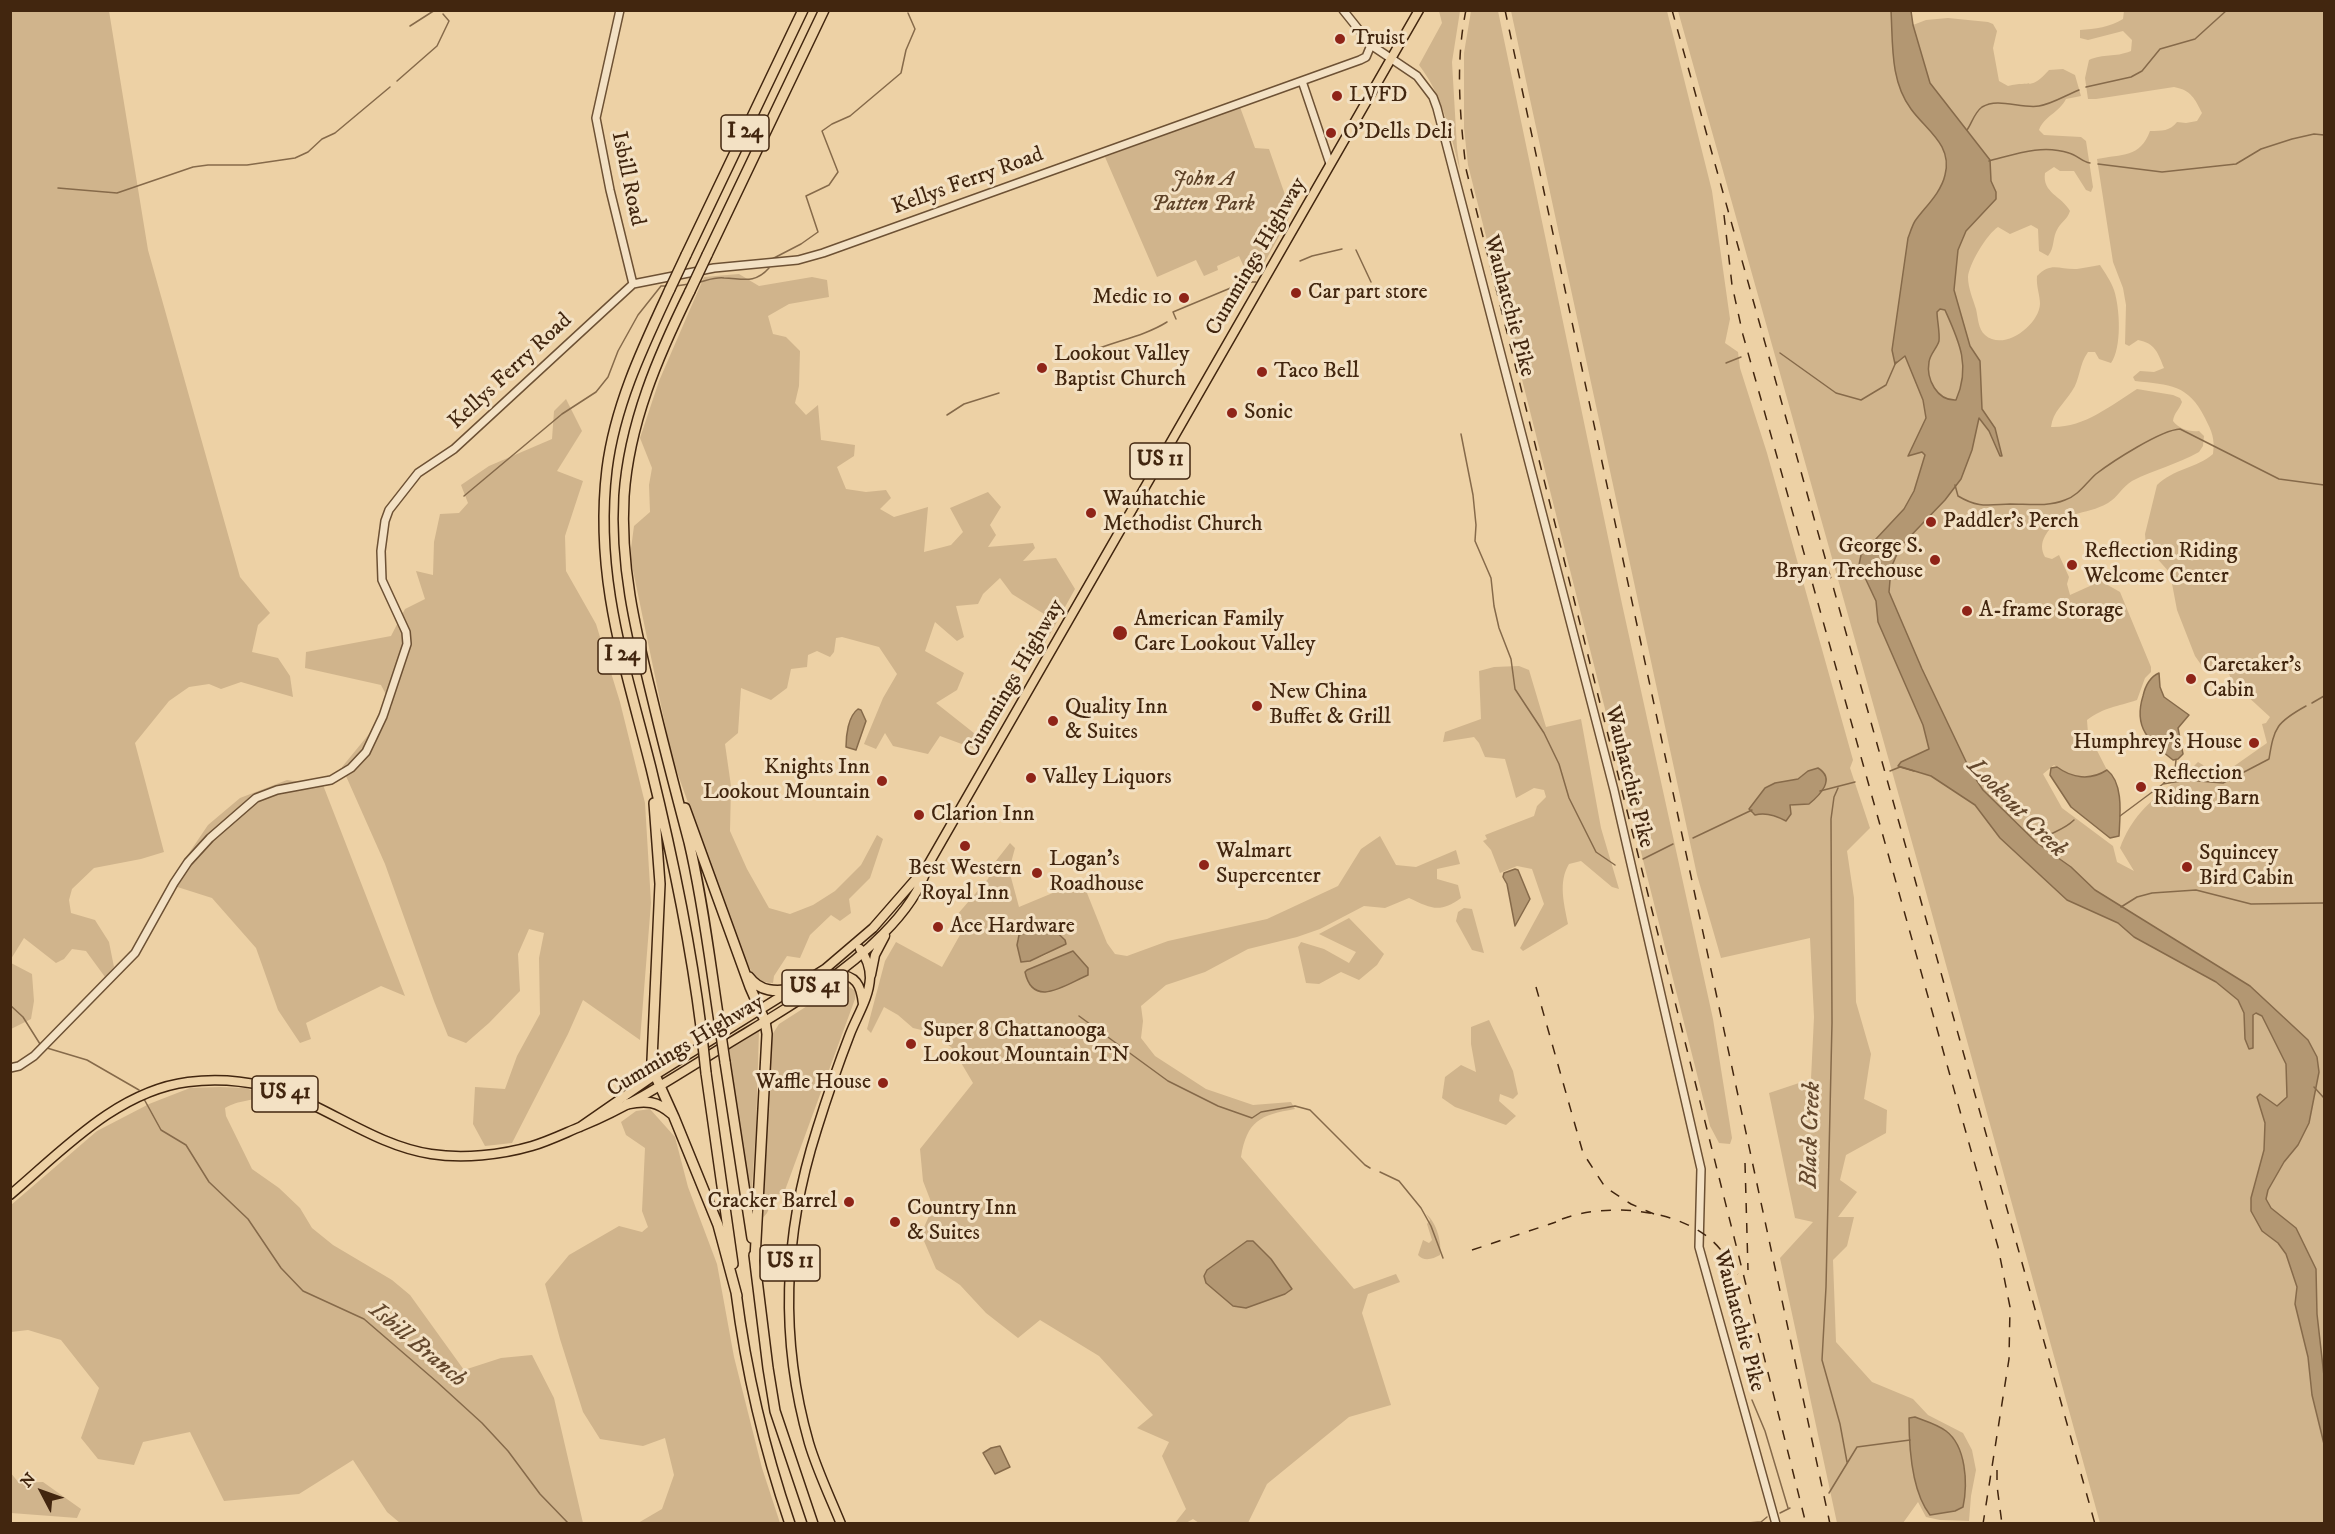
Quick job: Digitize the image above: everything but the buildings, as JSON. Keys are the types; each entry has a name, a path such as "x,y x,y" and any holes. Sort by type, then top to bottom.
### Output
{"highway":[{"name":"I 24","path":"790,1524 769,1463 756,1410 736,1296 693,964 678,880 611,609 604,557 604,505 607,467 622,400 638,358 803,10"},
{"name":"I 24","path":"813,1524 775,1411 755,1259 699,893 634,627 624,555 624,494 632,441 649,381 706,255 824,10"},
{"path":"666,752 759,1011 765,1021 767,1034 755,1259"},
{"path":"651,768 660,884 652,1060 655,1075 718,1225 736,1296"},
{"path":"746,973 754,983 770,991 793,989"},
{"path":"627,1104 642,1101 653,1102 662,1106 674,1117"}],"main road":[{"name":"Cummings Highway","path":"580,1127 655,1075 825,969 873,928 928,865 1419,10"},
{"name":"Cummings Highway","path":"10,1195 91,1126 118,1108 154,1092 186,1082 218,1080 265,1086 402,1147 431,1154 479,1155 541,1143 580,1127 660,1086 765,1021 835,974 863,953 889,927 920,889 928,865"},
{"path":"869,984 875,955 889,927"},
{"name":"US 11","path":"841,1524 810,1445 798,1398 789,1325 789,1283 792,1234 802,1181 828,1094 869,984 869,966 856,944"},
{"path":"835,974 850,976 859,984 863,1005"}],"street":[{"name":"Isbill Road","path":"620,10 596,118 610,190 633,284"},
{"path":"1343,10 1371,45"},
{"name":"Kellys Ferry Road","path":"10,1068 19,1066 34,1056 135,953 188,862 232,818 261,796 337,777 351,768 366,752 383,716 407,644 406,632 380,574 382,533 389,510 418,473 454,449 633,284 714,268 798,260 823,253 1360,60 1366,57 1371,45"},
{"name":"Wauhatchie Pike","path":"1371,45 1418,76 1433,97 1437,108 1614,790 1701,1169 1699,1247 1776,1524"},
{"path":"1302,81 1330,164"}],"green space":[{"path":"11,10 109,11 148,250 240,577 270,613 258,625 252,652 278,658 290,676 293,697 241,682 221,689 209,684 189,687 169,701 135,743 164,852 94,868 72,889 69,900 71,913 95,920 109,942 114,967 105,977 86,951 72,949 64,959 56,963 24,938 11,959"},
{"path":"1911,10 1913,25 1926,20 1948,18 1993,24 1997,31 1993,48 1999,81 2008,86 2030,84 2038,81 2049,70 2063,69 2075,75 2081,96 2066,99 2060,108 2044,121 2039,130 2044,135 2081,137 2086,141 2093,187 2091,192 2086,190 2074,171 2060,171 2054,167 2045,173 2049,190 2070,211 2056,231 2052,250 2048,256 2039,251 2038,229 2031,225 2010,234 1998,227 1984,242 1975,257 1968,277 1980,326 1985,335 2001,340 2019,334 2027,328 2038,312 2040,304 2037,276 2042,271 2051,267 2077,269 2100,265 2113,287 2118,307 2119,328 2115,356 2111,363 2099,359 2095,352 2088,352 2075,387 2056,412 2051,427 2086,420 2137,389 2180,398 2182,402 2173,421 2181,428 2199,431 2204,436 2203,446 2199,452 2132,481 2115,498 2100,507 2058,522 2045,536 2042,544 2045,557 2052,559 2059,555 2069,577 2067,584 2070,595 2103,578 2106,584 2120,592 2151,667 2151,672 2145,678 2137,700 2105,710 2087,720 2088,733 2107,770 2093,776 2080,777 2066,773 2054,765 2043,774 2062,808 2113,846 2117,862 2134,871 2120,848 2129,828 2148,804 2173,783 2187,775 2198,762 2203,765 2211,777 2220,776 2267,743 2262,724 2266,723 2270,717 2233,683 2229,674 2223,669 2208,669 2202,666 2195,656 2177,610 2170,573 2146,546 2145,534 2157,485 2170,475 2207,459 2213,454 2213,439 2199,407 2185,392 2168,386 2135,381 2133,377 2140,371 2154,372 2164,368 2158,353 2144,341 2138,340 2129,346 2125,344 2126,305 2123,288 2113,262 2097,159 2129,153 2141,146 2150,131 2165,130 2177,122 2197,121 2202,113 2192,96 2185,90 2174,87 2088,99 2085,78 2089,60 2131,51 2132,40 2123,31 2088,40 2080,38 2080,30 2113,24 2123,19 2124,11 2324,11 2324,1523 2100,1523 1924,885 1678,11"},
{"path":"1439,11 1460,11 1452,62 1460,170 1440,102 1419,65 1442,23"},
{"path":"1471,11 1498,11 1622,604 1713,1019 1732,1138 1730,1144 1719,1143 1710,1126 1468,165 1464,128 1464,53"},
{"path":"1511,11 1667,11 1712,191 1730,319 1725,343 1738,352 1740,368 1767,453 1853,760 1850,768 1870,828 1847,851 1854,898 1856,1002 1871,1054 1864,1099 1887,1110 1886,1133 1846,1155 1840,1180 1857,1192 1838,1217 1854,1217 1847,1246 1833,1260 1836,1342 1872,1382 1913,1399 1928,1415 1963,1433 1972,1450 1976,1470 1969,1521 1926,1517 1918,1502 1903,1523 1837,1523 1780,1258 1813,1222 1795,1218 1769,1093 1811,1079 1814,1017 1810,938 1721,958 1697,875","holes":["1802,775 1808,804 1794,804 1777,816 1752,814 1749,809 1775,783 1798,779","1915,1417 1946,1431 1958,1446 1964,1466 1965,1487 1963,1507 1955,1511 1930,1515 1924,1507 1909,1440 1909,1418"]},
{"name":"John A Patten Park","path":"1240,107 1255,148 1269,149 1290,209 1289,218 1261,269 1243,265 1239,256 1217,266 1218,270 1204,276 1196,260 1157,277 1105,157"},
{"path":"739,274 759,286 812,277 827,280 829,297 789,304 768,316 773,334 786,337 800,351 799,386 795,403 806,415 818,405 821,440 855,445 854,456 837,467 846,489 866,492 886,490 891,498 880,509 894,517 928,507 924,552 951,545 963,532 950,508 988,492 1001,507 990,525 996,535 988,547 1033,543 1035,548 1023,561 1056,558 1075,589 1039,654 1027,647 1044,614 1012,594 1000,578 983,594 978,604 956,606 964,637 957,641 935,622 925,651 964,673 957,690 936,703 984,741 978,750 940,736 928,754 893,746 885,733 876,749 864,744 883,698 897,674 879,647 842,637 836,638 834,652 830,657 817,651 808,655 807,667 791,669 787,688 771,700 741,688 738,733 725,744 731,786 730,831 747,869 769,908 790,914 813,905 835,891 861,865 877,835 883,839 870,878 849,899 851,913 840,921 831,915 810,935 800,958 787,956 774,976 773,983 758,978 751,971 743,956 672,758 630,556 634,526 650,512 649,485 652,468 640,438 659,381 704,277"},
{"path":"566,399 582,431 557,471 583,481 565,536 566,571 596,624 620,702 645,803 651,903 640,1040 583,1000 512,1143 485,1146 473,1124 475,1087 505,1089 517,1056 540,1014 539,958 544,933 529,929 518,954 520,991 466,1043 448,1036 385,864 342,767 392,706 381,685 305,668 306,652 391,636 405,609 425,599 416,571 433,575 434,542 440,514 459,513 468,503 461,485 489,466 552,439 554,411"},
{"path":"1519,666 1529,670 1546,727 1581,719 1601,828 1619,889 1612,887 1581,861 1569,864 1563,886 1568,924 1523,951 1520,948 1544,904 1532,869 1517,866 1500,873 1491,850 1483,841 1487,839 1485,835 1534,816 1537,806 1546,797 1544,790 1534,788 1516,798 1505,759 1485,757 1474,737 1443,742 1445,732 1481,719 1479,671 1494,667"},
{"path":"287,780 323,785 405,996 381,986 306,1023 311,1039 300,1043 278,1010 256,948 212,898 168,884 208,825 240,798"},
{"path":"1380,836 1396,865 1416,867 1456,850 1460,864 1437,869 1437,879 1458,885 1461,898 1447,906 1436,908 1409,898 1385,908 1364,906 1320,929 1248,949 1205,972 1166,985 1141,1006 1143,1021 1141,1038 1155,1056 1206,1089 1253,1105 1291,1102 1295,1109 1264,1117 1251,1128 1241,1157 1354,1289 1396,1274 1400,1282 1368,1294 1362,1313 1391,1405 1349,1417 1267,1484 1248,1523 1199,1523 1193,1519 1186,1523 1175,1523 1186,1509 1162,1456 1169,1442 1137,1428 1153,1415 1099,1356 1040,1320 1018,1338 986,1313 960,1285 936,1269 921,1234 933,1207 923,1181 920,1149 973,1083 953,1049 934,1033 913,1028 884,1007 871,1033 867,1029 885,961 896,942 942,967 965,926 956,916 988,879 995,862 1010,843 1015,848 1009,870 1019,907 1096,875 1098,880 1089,886 1087,893 1107,943 1115,954 1127,956 1168,941 1267,919 1338,886 1361,849","holes":["1046,925 1065,940 1045,955 1020,960 1017,939","1247,1241 1253,1241 1271,1259 1292,1289 1207,1270"]},
{"path":"1464,908 1472,909 1484,953 1472,950 1456,921 1458,912"},
{"path":"1349,918 1384,954 1377,965 1359,980 1341,972 1319,984 1306,983 1298,947 1301,942 1324,949 1349,963 1356,952 1319,934"},
{"path":"11,963 32,974 34,1001 31,1019 11,1029"},
{"path":"843,983 856,991 855,999 784,1193 775,1195 767,1213 761,1220 772,1035 779,1024"},
{"path":"1489,1020 1513,1071 1518,1094 1513,1099 1500,1094 1499,1101 1516,1116 1506,1125 1455,1107 1442,1098 1445,1077 1461,1065 1476,1072 1471,1044 1471,1027"},
{"path":"759,1031 756,1128 751,1202 729,1049"},
{"path":"190,1088 245,1088 263,1094 225,1108 226,1116 252,1169 279,1188 300,1208 312,1228 333,1245 392,1280 410,1295 464,1370 501,1358 532,1355 554,1398 583,1523 400,1523 387,1512 353,1460 299,1494 224,1501 190,1432 143,1442 134,1465 98,1459 81,1438 99,1388 61,1340 28,1330 11,1332 11,1205 97,1131 149,1104"},
{"path":"650,1109 675,1137 688,1187 717,1264 734,1357 762,1468 780,1523 638,1523 662,1509 674,1475 665,1438 643,1446 600,1439 583,1412 560,1339 545,1284 569,1255 619,1226 642,1232 648,1227 642,1211 645,1148 626,1135 621,1122 636,1111"},
{"path":"1426,1214 1430,1218 1438,1233 1440,1255 1423,1259 1418,1255 1423,1240 1429,1243 1432,1240 1427,1224 1430,1220"},
{"path":"10,1472 19,1483 43,1482 81,1509 77,1518 11,1513"}],"shaded area":[{"path":"1891,11 1911,11 1930,83 1990,160 1991,181 1996,192 1996,199 1966,231 1958,250 1954,290 1970,346 1980,361 1982,409 1995,428 2002,456 1989,431 1979,418 1972,450 1961,479 1945,500 1900,547 1891,568 1889,592 1922,669 1970,770 1983,790 2037,843 2071,867 2095,890 2250,986 2308,1040 2317,1057 2319,1072 2309,1123 2298,1145 2284,1162 2268,1190 2266,1199 2271,1208 2296,1228 2316,1269 2317,1314 2324,1376 2324,1444 2312,1395 2308,1357 2295,1304 2297,1287 2286,1254 2278,1243 2262,1231 2251,1211 2251,1198 2264,1150 2265,1123 2257,1097 2260,1094 2277,1106 2287,1097 2286,1064 2262,1016 2256,1013 2253,1015 2253,1048 2249,1049 2245,1039 2244,1013 2238,1000 2216,982 2134,937 2118,923 2067,900 2000,838 1975,805 1931,776 1898,766 1901,762 1929,749 1923,725 1878,622 1876,601 1859,565 1861,555 1904,509 1914,491 1925,455 1922,452 1908,456 1926,418 1923,400 1905,356 1895,364 1892,350 1908,238 1915,221 1940,188 1946,164 1942,146 1911,109 1899,87 1894,62","holes":["1940,309 1945,310 1959,343 1963,365 1963,376 1956,400 1943,397 1938,393 1929,375 1930,359 1939,341 1937,312"]},
{"path":"2159,673 2160,687 2164,697 2189,715 2178,728 2183,754 2173,760 2150,740 2140,717 2145,689"},
{"path":"858,709 861,710 866,721 856,750 846,747 846,742 850,721"},
{"path":"2057,767 2069,774 2081,777 2094,776 2107,770 2119,791 2119,836 2110,838 2071,807 2050,775 2051,768"},
{"path":"1818,768 1826,777 1824,787 1809,804 1790,805 1791,814 1786,821 1771,815 1755,815 1749,809 1765,788 1775,783 1798,779 1808,771"},
{"path":"1518,870 1530,899 1515,926 1507,884 1503,877 1504,873"},
{"path":"1049,925 1065,940 1066,944 1030,961 1021,962 1017,945 1019,935"},
{"path":"1073,951 1088,968 1088,975 1051,991 1042,992 1029,983 1025,972 1027,970"},
{"path":"1247,1241 1253,1241 1271,1259 1292,1289 1285,1294 1246,1308 1233,1306 1206,1283 1204,1276 1207,1270"},
{"path":"1915,1417 1946,1431 1958,1446 1964,1466 1965,1487 1963,1507 1955,1511 1930,1515 1919,1494 1915,1482 1910,1442 1909,1418"},
{"path":"1000,1446 1010,1467 995,1474 983,1453"}],"waterway":[{"path":"410,26 435,10"},
{"path":"2086,87 2131,77 2142,71 2160,49 2195,39 2227,10"},
{"path":"772,259 818,232 806,196 829,185 838,172 822,131 850,116 901,73 906,50 915,29 908,13"},
{"path":"397,81 437,46 449,21 443,14"},
{"path":"58,188 117,193 193,167 247,165 295,158 308,152 322,139 335,133 390,87"},
{"path":"1967,130 1977,112 1988,104 2039,106 2079,90"},
{"path":"2098,164 2162,172 2236,164 2261,149 2314,134 2324,135"},
{"path":"1989,161 2019,153 2049,149 2075,155 2090,163"},
{"path":"1300,261 1342,249"},
{"path":"1356,250 1371,282"},
{"path":"700,282 718,278 753,279 769,268"},
{"path":"1176,319 1173,312 1245,282 1256,282"},
{"path":"676,286 689,284"},
{"path":"464,496 562,414 596,392 608,377 618,351 638,315 661,286 668,286"},
{"path":"1087,353 1167,322"},
{"path":"1780,353 1836,393 1861,400 1886,385 1896,362"},
{"path":"1726,363 1741,357"},
{"path":"947,415 964,404 999,393"},
{"path":"1955,485 1958,496 1977,504 2052,504 2074,496 2096,474 2125,454 2150,440 2180,429 2279,479 2324,485"},
{"path":"1461,434 1473,495 1475,541 1491,578 1494,606 1499,628 1511,659 1515,689 1544,733 1559,764 1569,798 1596,852 1615,865"},
{"path":"2312,703 2324,696"},
{"path":"2120,816 2163,784 2187,780 2223,783 2269,759 2275,732 2279,726 2306,706"},
{"path":"2163,784 2175,769 2176,760"},
{"name":"Black Creek","path":"1890,771 1900,767 1914,771"},
{"name":"Black Creek","path":"1820,791 1855,782"},
{"name":"Black Creek","path":"1838,788 1834,797 1831,819 1832,1023 1826,1287 1822,1360 1840,1424 1847,1462"},
{"path":"1693,838 1752,810"},
{"name":"Lookout Creek","path":"2038,842 2074,820"},
{"path":"1643,859 1673,844"},
{"path":"2121,907 2137,897 2152,893 2196,890 2251,904 2324,903"},
{"name":"Isbill Branch","path":"10,1005 23,1017 40,1044"},
{"path":"1079,1016 1168,1081 1218,1106 1252,1118 1261,1112 1295,1106 1310,1110 1370,1168"},
{"name":"Isbill Branch","path":"47,1048 87,1060 139,1090"},
{"path":"2314,1087 2324,1098"},
{"name":"Isbill Branch","path":"144,1099 161,1130 186,1145 209,1182 248,1219 281,1268 303,1291 364,1319 437,1382 482,1423 508,1451 540,1494 569,1524"},
{"path":"1380,1172 1399,1181 1421,1208 1431,1226 1443,1258"},
{"path":"1752,1400 1765,1431 1788,1508"},
{"path":"1829,1493 1857,1447 1910,1440"},
{"name":"Black Creek","path":"1780,1513 1790,1508"},
{"name":"Black Creek","path":"1734,1524 1761,1522 1767,1517"}],"railway":[{"path":"1466,10 1460,70 1460,109 1466,169 1806,1524"},
{"path":"1505,10 1830,1524"},
{"path":"1672,10 2095,1524"},
{"path":"1724,215 1732,285 1743,335 1998,1247 2010,1307 2009,1359 1983,1524"},
{"path":"1536,987 1583,1153 1605,1187 1631,1204 1654,1214"},
{"path":"1745,1163 1748,1270"},
{"path":"1562,1219 1579,1214 1618,1210 1638,1211 1676,1220 1709,1238 1738,1274"},
{"path":"1472,1250 1556,1222"},
{"path":"1997,1470 2002,1524"}],"place":[{"name":"Truist","path":"1340,39"},
{"name":"LVFD","path":"1337,96"},
{"name":"O'Dells Deli","path":"1331,133"},
{"name":"Car part store","path":"1296,293"},
{"name":"Medic 10","path":"1184,298"},
{"name":"Lookout Valley Baptist Church","path":"1042,368"},
{"name":"Taco Bell","path":"1262,372"},
{"name":"Sonic","path":"1232,413"},
{"name":"Wauhatchie Methodist Church","path":"1091,513"},
{"name":"Paddler's Perch","path":"1931,522"},
{"name":"George S. Bryan Treehouse","path":"1935,560"},
{"name":"Reflection Riding Welcome Center","path":"2072,565"},
{"name":"A-frame Storage","path":"1967,611"},
{"name":"American Family Care Lookout Valley","path":"1120,633"},
{"name":"Caretaker's Cabin","path":"2191,679"},
{"name":"New China Buffet & Grill","path":"1257,706"},
{"name":"Quality Inn & Suites","path":"1053,721"},
{"name":"Humphrey's House","path":"2254,743"},
{"name":"Valley Liquors","path":"1031,778"},
{"name":"Knights Inn Lookout Mountain","path":"882,781"},
{"name":"Reflection Riding Barn","path":"2141,787"},
{"name":"Clarion Inn","path":"919,815"},
{"name":"Best Western Royal Inn","path":"965,846"},
{"name":"Walmart Supercenter","path":"1204,865"},
{"name":"Squincey Bird Cabin","path":"2187,867"},
{"name":"Logan's Roadhouse","path":"1037,873"},
{"name":"Ace Hardware","path":"938,927"},
{"name":"Super 8 Chattanooga Lookout Mountain TN","path":"911,1044"},
{"name":"Waffle House","path":"883,1083"},
{"name":"Cracker Barrel","path":"849,1202"},
{"name":"Country Inn & Suites","path":"895,1222"}]}
